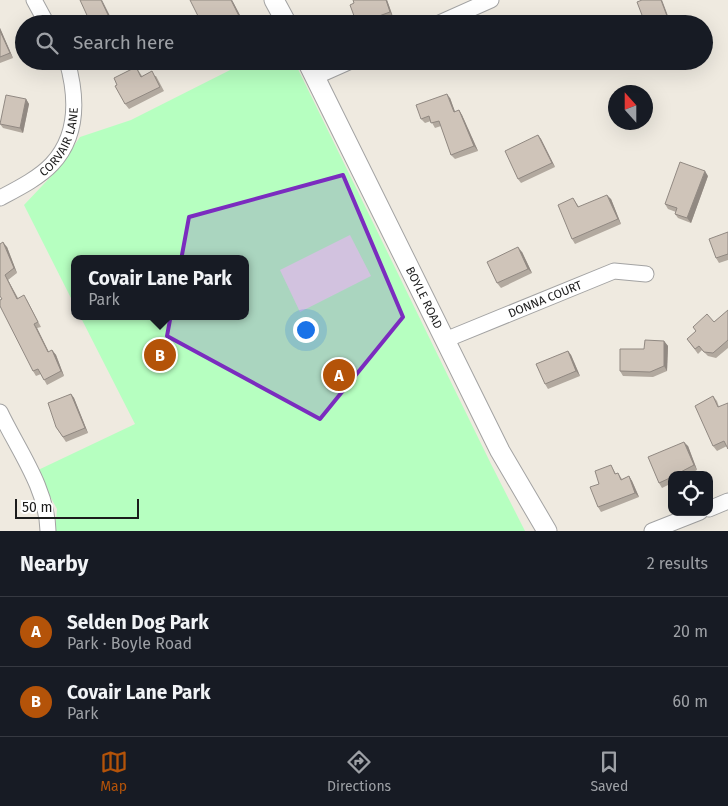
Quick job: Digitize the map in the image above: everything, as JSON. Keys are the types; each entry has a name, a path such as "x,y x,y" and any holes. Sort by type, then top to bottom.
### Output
{"street":[{"path":"34,0 42,15"},
{"path":"274,0 282,15"},
{"path":"457,15 491,0"},
{"name":"CORVAIR LANE","path":"0,198 52,164 68,139 75,112 75,97 69,70"},
{"name":"BOYLE ROAD","path":"311,70 500,451 547,531"},
{"name":"DONNA COURT","path":"445,340 614,271 646,274"},
{"path":"0,412 42,494 48,514 48,531"},
{"path":"713,507 728,501"},
{"path":"652,531 690,516"}],"highlighted area":[{"path":"343,175 403,317 320,419 167,336 189,217"}],"green space":[{"path":"230,70 298,70 525,531 55,531 57,509 36,471 135,424 82,320 249,320 249,255 71,255 71,298 24,205 58,169 80,137 131,120"}],"shaded area":[{"path":"350,235 371,276 300,312 280,270"}],"building":[{"path":"80,0 101,0 108,15 87,15"},
{"path":"190,0 231,0 238,15 198,15"},
{"path":"353,0 386,0 390,12 382,15 354,15 350,5 354,3"},
{"path":"642,0 661,0 667,15 642,15 637,2"},
{"path":"0,31 10,53 0,57"},
{"path":"130,70 138,70 141,77 152,71 160,87 125,104 115,86 117,85 114,78"},
{"path":"447,94 454,112 459,110 474,146 451,155 439,121 431,123 429,116 421,119 416,105"},
{"path":"6,95 26,99 20,128 0,124"},
{"path":"538,135 552,163 518,179 505,151"},
{"path":"680,162 705,171 687,218 675,214 677,208 665,204"},
{"path":"607,195 618,219 572,239 558,205 573,198 578,207"},
{"path":"728,232 728,254 716,258 709,239"},
{"path":"3,242 14,268 5,275 17,299 24,295 38,322 34,324 48,352 52,350 61,371 44,380 38,369 33,371 0,306 0,300 2,299 0,296 0,244"},
{"path":"518,247 528,269 497,283 487,262"},
{"path":"728,310 728,340 713,353 704,352 699,346 695,349 687,339 696,331 693,327 707,314 714,322"},
{"path":"645,340 664,341 664,366 650,372 620,371 620,349 644,349"},
{"path":"568,351 576,371 545,384 536,364"},
{"path":"71,394 85,428 63,437 56,427 48,403"},
{"path":"713,396 718,407 728,403 728,449 724,441 713,446 695,406"},
{"path":"684,442 694,465 683,471 668,471 668,479 659,483 648,457"},
{"path":"611,465 615,474 618,473 621,480 629,476 635,493 598,507 590,487 599,484 595,471"}],"place":[{"name":"Covair Lane Park","path":"160,355"},
{"name":"Selden Dog Park","path":"339,375"}]}
